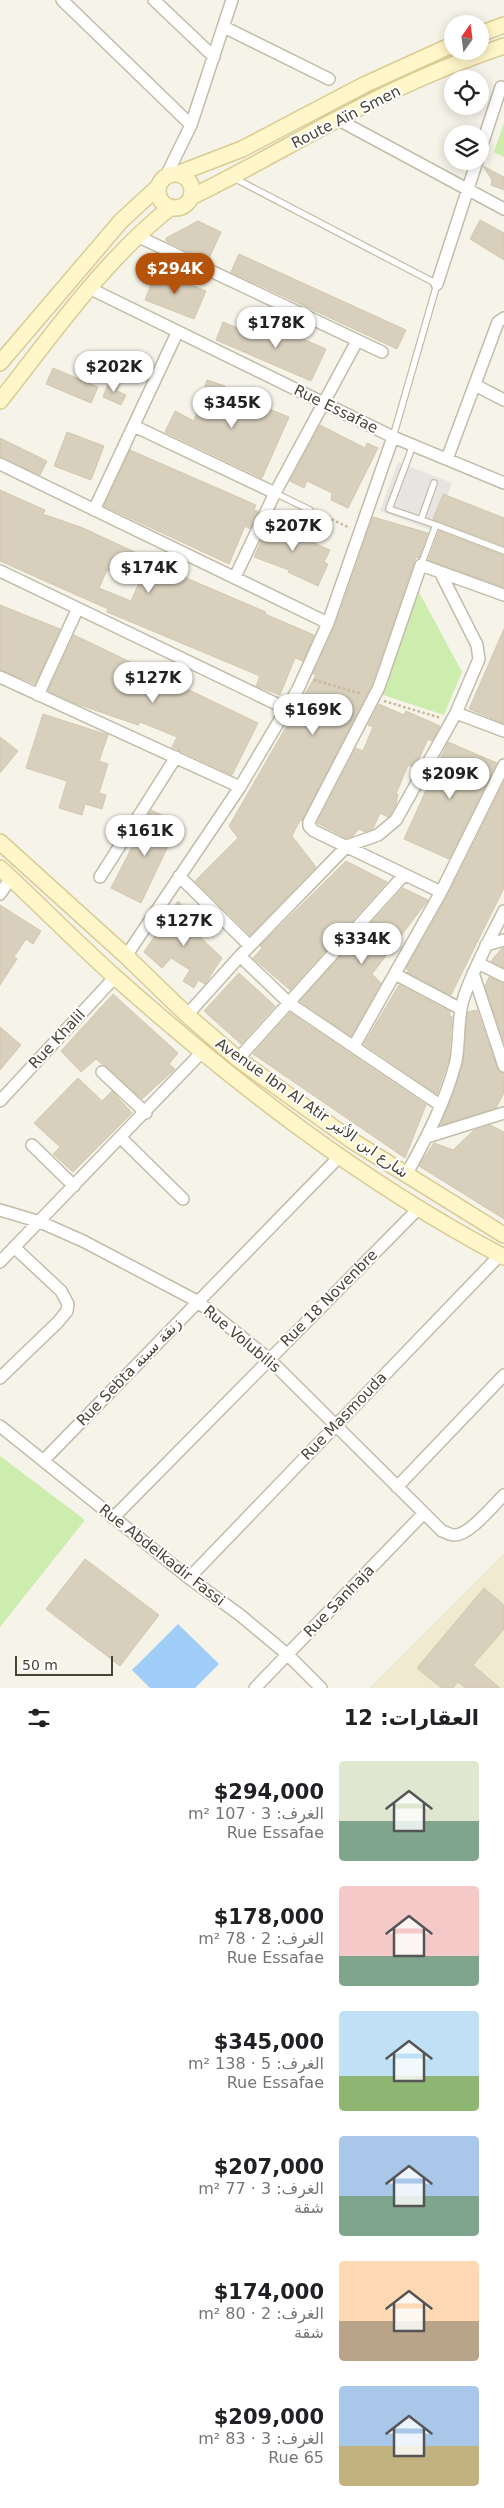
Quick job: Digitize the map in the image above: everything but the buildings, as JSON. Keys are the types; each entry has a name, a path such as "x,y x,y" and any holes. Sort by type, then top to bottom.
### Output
{"main road":[{"path":"489,31 504,25"},
{"name":"Route Aïn Smen","path":"191,197 232,178 337,119 465,60 504,46"},
{"name":"Route Aïn Smen","path":"0,363 121,221 167,179 242,149 357,88 444,49"},
{"path":"0,401 91,289 137,236 171,207 184,205 191,197 190,182 167,179 162,201 171,207"},
{"name":"Avenue Ibn Al Atir شارع ابن الأثير","path":"0,842 126,956 187,1016 238,1059 351,1140 504,1235"},
{"name":"Avenue Ibn Al Atir شارع ابن الأثير","path":"5,873 115,977 202,1052 340,1156 419,1208 502,1256"}],"street":[{"path":"62,0 191,125"},
{"path":"154,0 214,57"},
{"path":"167,179 191,125 232,0"},
{"path":"224,27 329,79"},
{"path":"489,125 501,87"},
{"path":"337,119 504,209"},
{"path":"437,284 474,170"},
{"path":"137,236 382,352"},
{"name":"Rue Essafae","path":"91,289 393,436 504,483"},
{"path":"447,459 498,322 504,318"},
{"path":"94,510 178,333"},
{"path":"235,577 275,493 357,341"},
{"path":"475,385 504,400"},
{"path":"134,426 275,493"},
{"path":"126,956 240,787 287,708 328,623 393,436"},
{"path":"0,464 328,623"},
{"path":"441,892 314,831 309,826 309,822 379,687 421,565 504,596"},
{"path":"0,571 78,610 287,708"},
{"path":"187,1016 240,956 347,846 378,835 396,820 456,713 476,668 479,652 440,572"},
{"path":"38,695 78,610"},
{"path":"0,677 240,787"},
{"path":"456,713 504,731"},
{"path":"100,877 176,757"},
{"path":"354,1046 441,892 504,765"},
{"path":"0,894 5,873"},
{"path":"238,1059 404,875"},
{"path":"180,876 250,946"},
{"path":"406,1175 427,1137 440,1105 456,1056 461,1009 475,968 504,911"},
{"path":"486,945 504,940"},
{"path":"240,956 289,1003 440,1105"},
{"path":"475,968 504,976"},
{"path":"475,968 504,1066"},
{"path":"394,974 461,1009"},
{"name":"Rue Khalil","path":"0,1101 115,977"},
{"path":"0,1262 146,1113 202,1052"},
{"path":"102,1072 146,1113"},
{"path":"427,1137 504,1113"},
{"path":"121,1138 183,1199"},
{"path":"32,1145 74,1186"},
{"name":"Rue Sebta زنقة سبتة","path":"44,1460 340,1156"},
{"name":"Rue 18 Novenbre","path":"113,1518 419,1208"},
{"name":"Rue Volubilis","path":"0,1210 40,1222 83,1241 198,1301 269,1359 442,1531 453,1535 462,1534 504,1495"},
{"path":"0,1378 68,1310 68,1304 61,1291 14,1248"},
{"name":"Rue Masmouda","path":"189,1578 334,1425 502,1256"},
{"path":"397,1488 504,1375"},
{"name":"Rue Abdelkadir Fassi","path":"0,1426 189,1578 240,1615 288,1655 322,1688"},
{"name":"Rue Sanhaja","path":"255,1688 423,1514"}],"lane":[{"path":"232,178 437,284 393,436"},
{"path":"413,445 389,509 504,551"},
{"path":"421,520 434,484"},
{"path":"275,493 310,510"},
{"path":"421,565 436,525"}],"path":[{"path":"310,510 359,532"}],"shaded area":[{"path":"398,462 452,483 433,531 380,511"},
{"path":"504,1553 504,1688 369,1688"}],"green space":[{"path":"504,123 504,157 494,152"},
{"path":"419,592 462,672 444,715 380,694"},
{"path":"0,1456 85,1520 0,1627"}],"water":[{"path":"178,1624 219,1664 195,1688 150,1688 132,1670"}]}
